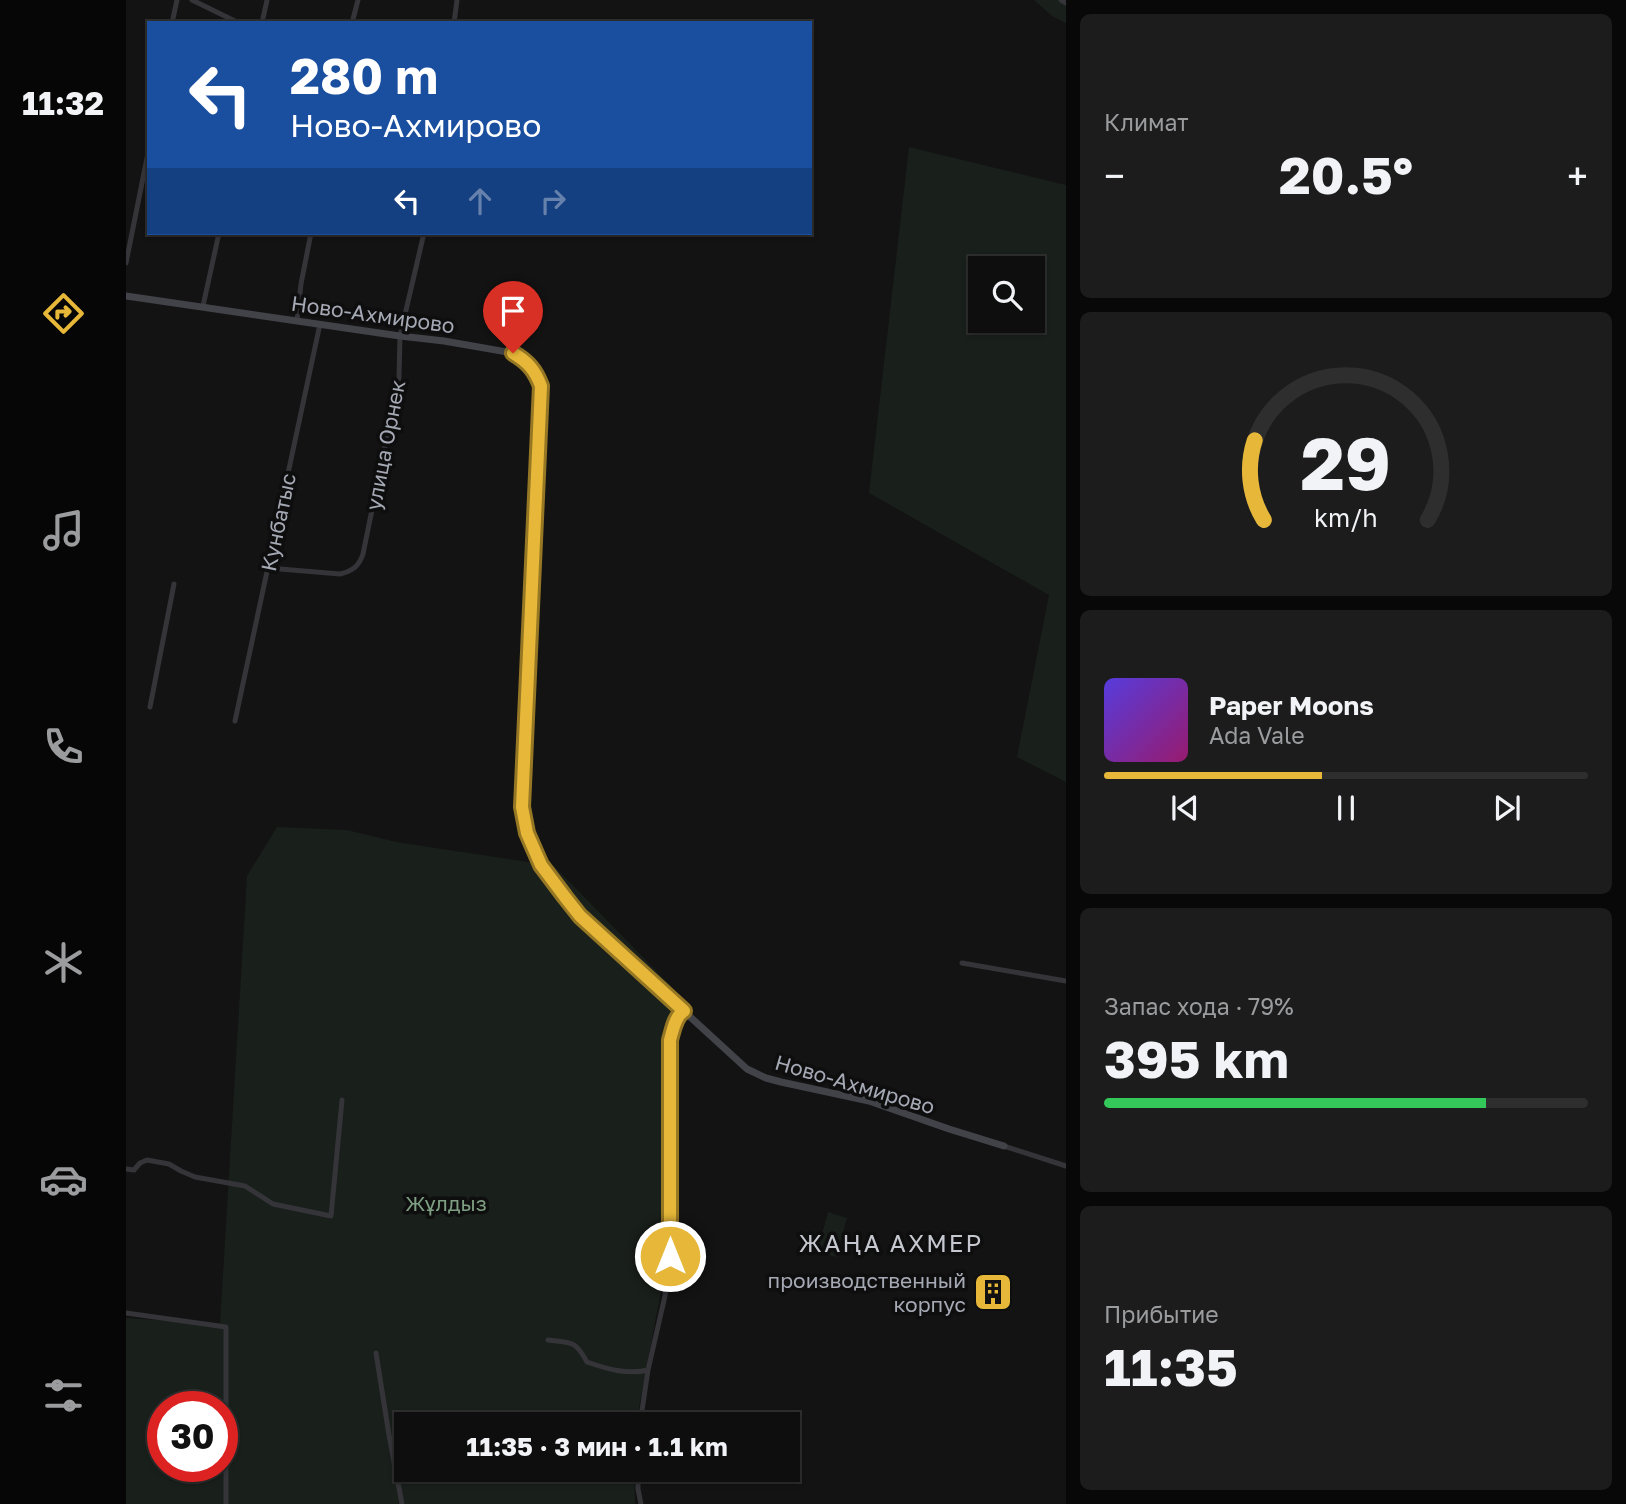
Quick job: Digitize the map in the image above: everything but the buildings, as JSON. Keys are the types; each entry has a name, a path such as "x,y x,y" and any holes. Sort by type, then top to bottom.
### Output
{"street":[{"path":"172,21 177,0"},
{"path":"192,0 235,21"},
{"path":"262,21 267,0"},
{"path":"353,21 358,0"},
{"path":"454,21 457,0"},
{"path":"1061,0 1066,3"},
{"path":"126,263 147,158"},
{"path":"203,306 219,235"},
{"path":"297,320 311,235"},
{"name":"улица Орнек","path":"268,568 340,574 349,572 360,563 399,377 400,337 424,235"},
{"name":"Ново-Ахмирово","path":"126,296 400,337 444,341 513,353 527,362 536,372 541,386 522,807 527,833 541,865 580,916 747,1069 766,1078 869,1101 1066,1166"},
{"name":"Кунбатыс","path":"235,721 320,324"},
{"path":"150,707 174,584"},
{"path":"962,963 1066,981"},
{"path":"642,1412 648,1370 666,1296 670,1256 670,1040 678,1017 684,1011"},
{"path":"126,1169 134,1170 147,1160 169,1164 195,1177 245,1186 274,1204 331,1216 342,1100"},
{"path":"126,1313 226,1326 226,1504"},
{"path":"548,1340 574,1343 587,1362 606,1369 648,1370"},
{"path":"376,1353 402,1504"},
{"path":"638,1482 641,1504"}],"green space":[{"path":"1034,0 1066,0 1066,23 1052,16"},
{"path":"909,147 1066,185 1066,782 1017,757 1049,595 869,493"},
{"name":"Жұлдыз","path":"277,827 347,830 396,842 554,866 671,986 662,1285 638,1412 394,1412 394,1482 634,1482 635,1504 126,1504 126,1318 220,1324 247,876"},
{"path":"828,1212 847,1218 836,1257 817,1252"}],"place":[{"name":"производственный корпус","path":"993,1292"}],"district":[{"name":"ЖАҢА АХМЕР","path":"891,1242"}],"route":[{"path":"513,353 536,372 541,386 522,807 527,833 541,865 554,884 580,916 684,1011 678,1017 670,1040 670,1256"}]}
